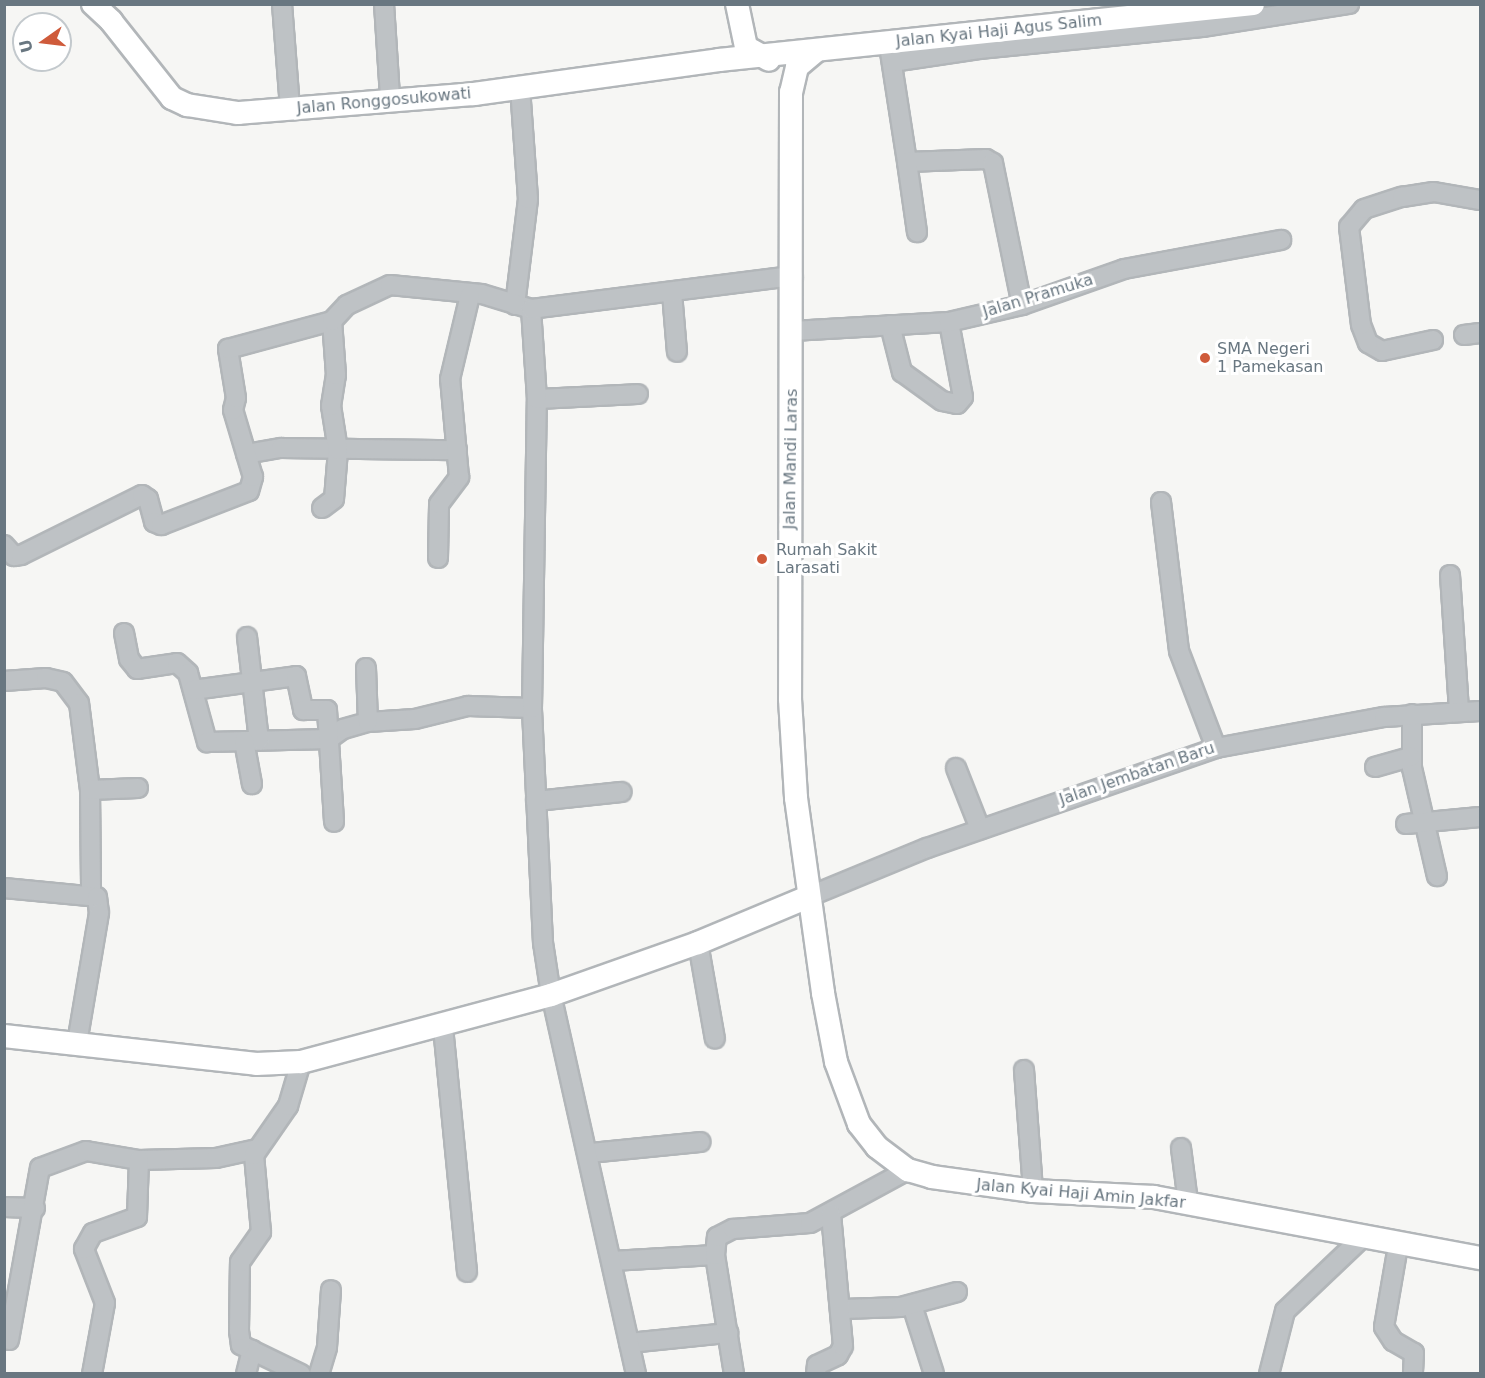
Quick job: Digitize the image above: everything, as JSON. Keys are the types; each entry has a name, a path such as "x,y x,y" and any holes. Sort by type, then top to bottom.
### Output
{"main road":[{"name":"Jalan Ronggosukowati","path":"93,4 111,21 172,98 186,105 238,113 520,88 719,60 761,57"},
{"path":"737,4 739,28 746,48 781,70 791,92"},
{"name":"Jalan Kyai Haji Agus Salim","path":"761,57 817,50 890,52 1133,11 1253,4"},
{"path":"719,60 733,50 739,28"},
{"path":"791,92 797,67 817,50"},
{"name":"Jalan Mandi Laras","path":"791,92 793,276 790,688 808,897"},
{"path":"5,1035 256,1064 301,1062 443,1027 551,995 698,943 808,897"},
{"name":"Jalan Kyai Haji Amin Jakfar","path":"808,897 836,1062 846,1099 877,1147 908,1170 981,1186 1188,1202 1398,1246 1480,1258"}],"street":[{"path":"282,4 290,109"},
{"path":"384,4 390,98"},
{"path":"1170,8 1197,4"},
{"path":"917,232 890,52 979,49 1202,27 1349,4"},
{"path":"520,88 528,199 523,307 537,399 532,708 536,801 551,995 590,1153 636,1374"},
{"path":"907,162 986,159 993,163 1022,304"},
{"path":"1433,340 1382,351 1368,343 1361,325 1349,227 1364,209 1402,197 1434,192 1480,200"},
{"name":"Jalan Pramuka","path":"792,332 949,322 1022,304 1124,269 1281,240"},
{"path":"4,545 14,556 21,555 142,495 148,499 154,522 161,525 249,491 253,477 233,410 236,398 225,351 332,321 347,305 390,285 470,295 523,307 672,292 793,276"},
{"path":"672,292 676,352"},
{"path":"438,558 439,504 457,485 457,450 450,379 470,295"},
{"path":"322,508 334,500 338,450 331,406 336,375 332,321"},
{"path":"890,325 902,372 942,401 957,404 963,397 949,322"},
{"path":"537,399 638,394"},
{"path":"246,454 281,448 457,450"},
{"path":"1162,511 1179,651 1216,748"},
{"path":"1449,575 1459,711"},
{"path":"124,633 132,666 137,669 177,663 188,673 207,742 328,739 343,729 368,722 415,718 468,706 532,708"},
{"path":"247,637 253,682 252,784"},
{"path":"366,668 368,722"},
{"path":"193,690 296,676 303,710 326,709 334,822"},
{"path":"4,681 46,678 70,689 82,718 90,790 91,893 99,902 99,913 77,1043"},
{"name":"Jalan Jembatan Baru","path":"808,897 980,829 1216,748 1295,730 1412,714 1480,711"},
{"path":"1412,714 1411,757 1437,876"},
{"path":"1375,767 1411,757"},
{"path":"956,768 980,829"},
{"path":"90,790 138,788"},
{"path":"536,801 622,792"},
{"path":"1406,824 1480,817"},
{"path":"4,888 91,893"},
{"path":"698,943 715,1039"},
{"path":"443,1027 467,1272"},
{"path":"301,1062 288,1106 257,1149 253,1161 261,1232 240,1262 240,1339 252,1350 301,1374"},
{"path":"1024,1070 1033,1191"},
{"path":"590,1153 700,1142"},
{"path":"1181,1148 1188,1202"},
{"path":"9,1340 11,1283 35,1208 36,1173 47,1164 86,1151 139,1160 216,1158 257,1149"},
{"path":"92,1374 105,1303 86,1261 87,1238 137,1217 139,1160"},
{"path":"734,1374 715,1255 717,1237 723,1232 798,1225 831,1214 908,1170"},
{"path":"4,1208 35,1208"},
{"path":"816,1374 817,1365 842,1352 843,1309 831,1214"},
{"path":"1269,1374 1285,1311 1362,1238"},
{"path":"1398,1246 1384,1327 1393,1341 1414,1353 1413,1374"},
{"path":"612,1261 715,1255"},
{"path":"319,1374 327,1347 331,1290"},
{"path":"843,1309 912,1305 957,1292"},
{"path":"912,1305 934,1374"},
{"path":"629,1343 728,1333"},
{"path":"246,1374 252,1350"}],"place":[{"name":"SMA Negeri 1 Pamekasan","path":"1205,358"},
{"name":"Rumah Sakit Larasati","path":"762,559"}]}
